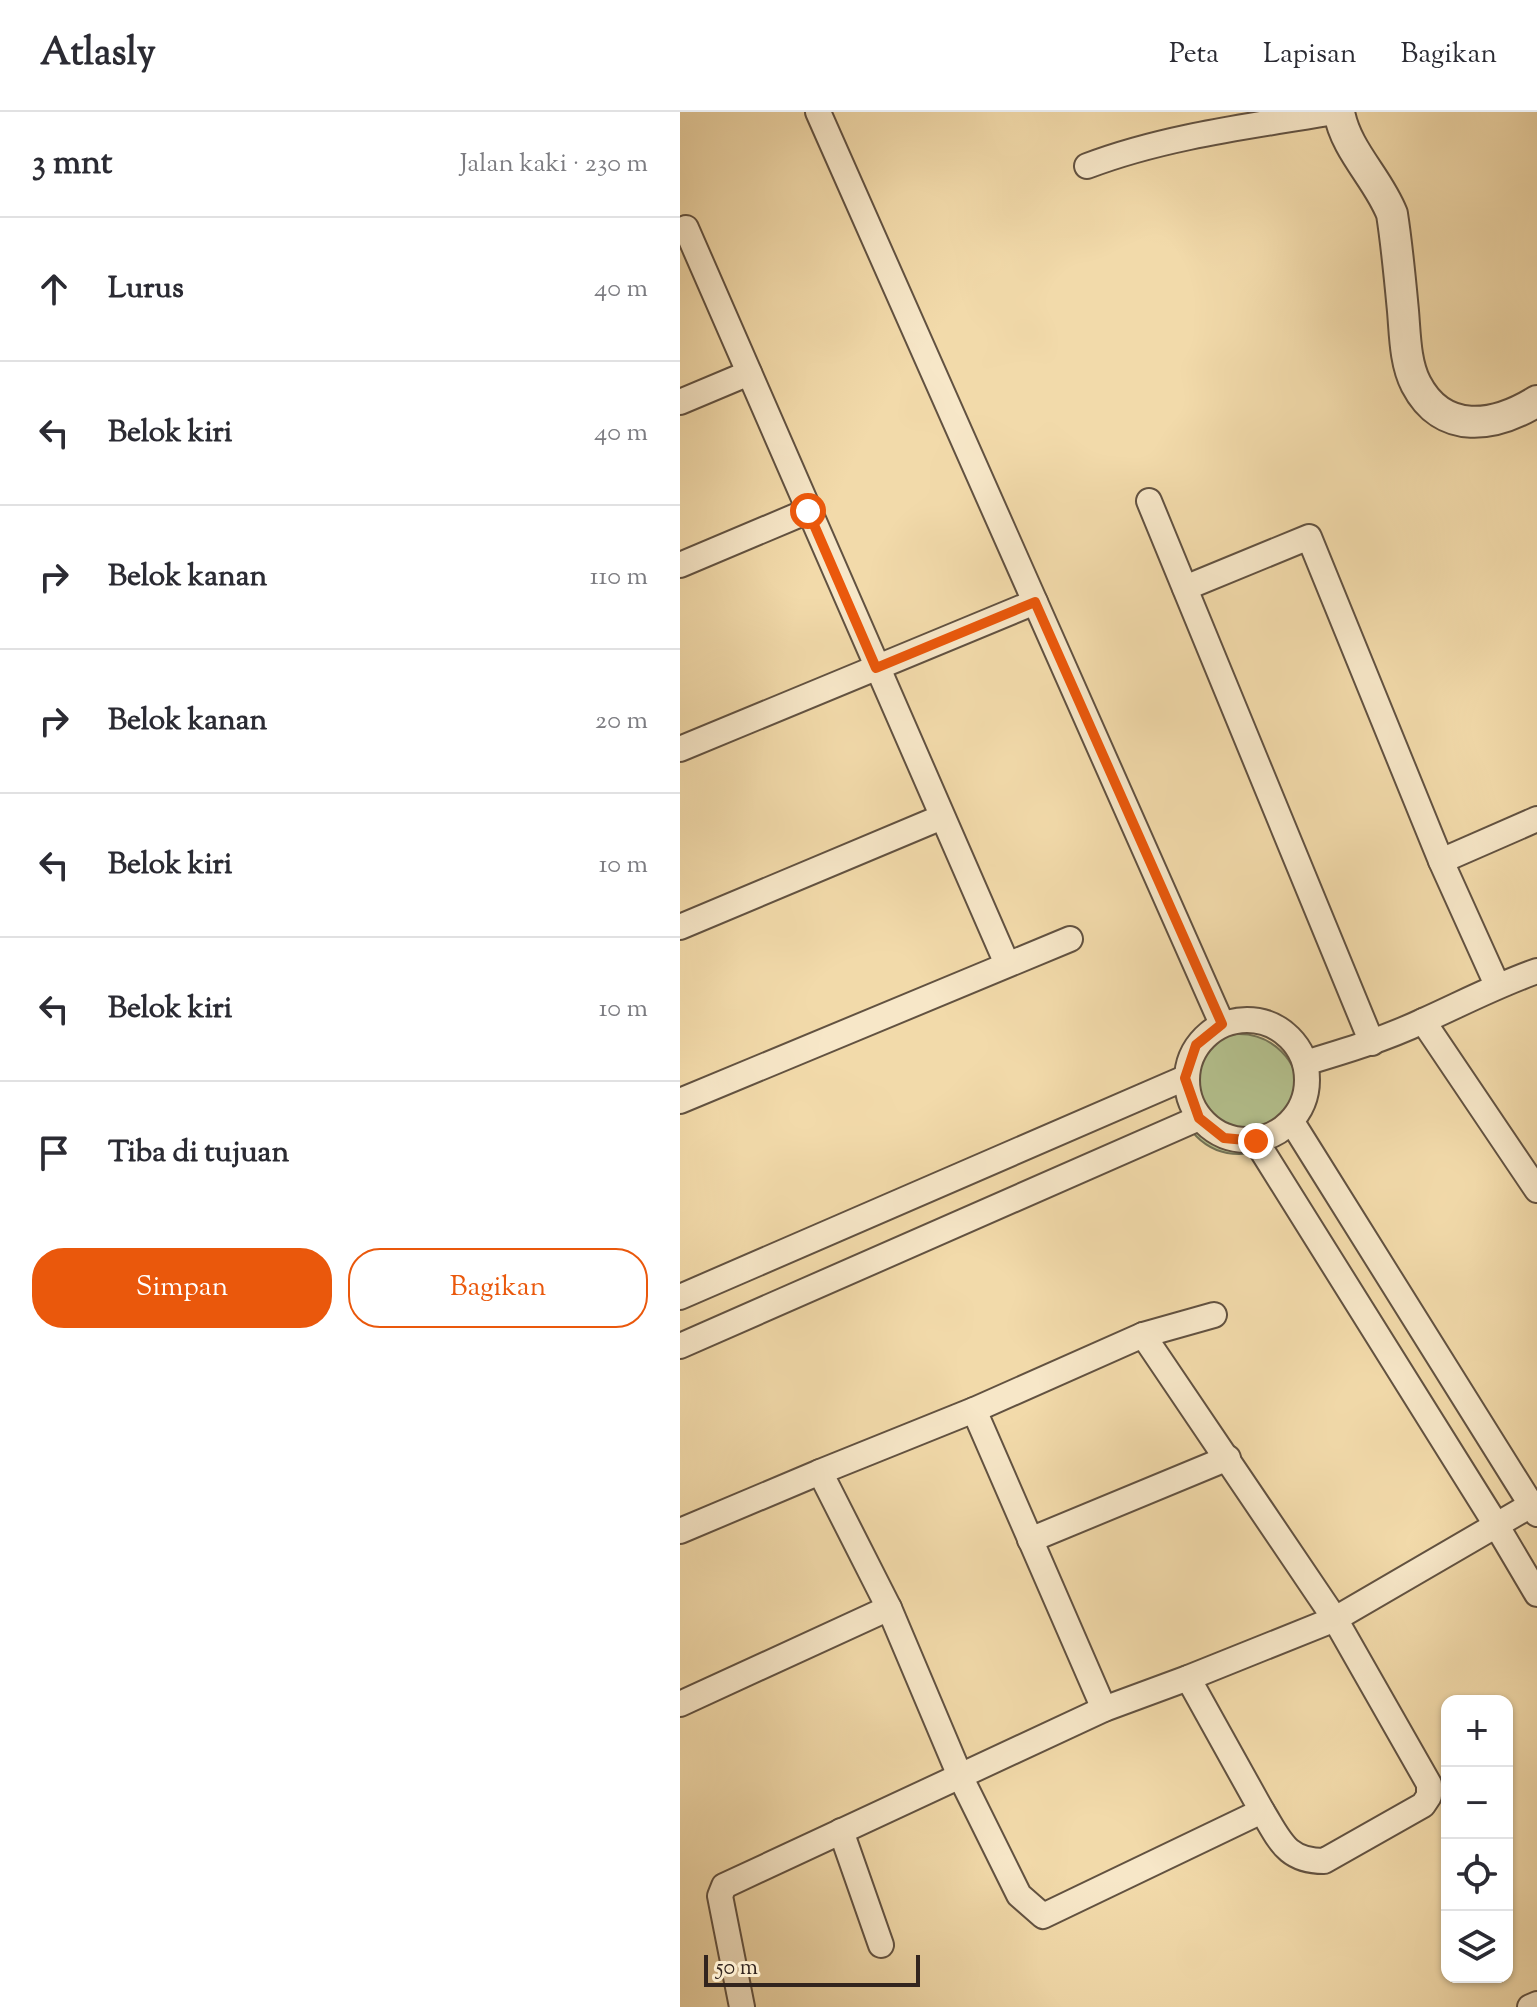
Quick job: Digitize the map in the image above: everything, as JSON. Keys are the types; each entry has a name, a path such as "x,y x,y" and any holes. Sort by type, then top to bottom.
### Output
{"street":[{"path":"818,112 1222,1024"},
{"path":"1087,166 1124,152 1210,133 1337,112 1348,141 1384,194 1392,214 1407,349 1415,383 1445,416 1462,421 1478,423 1499,419 1537,401"},
{"path":"680,231 686,228 1007,964"},
{"path":"680,402 749,373"},
{"path":"1149,501 1372,1043"},
{"path":"680,565 808,511"},
{"path":"1185,588 1309,537 1441,861 1497,985"},
{"path":"680,749 1035,602"},
{"path":"680,927 942,817"},
{"path":"1441,861 1537,819"},
{"path":"680,1101 1070,939"},
{"path":"1305,1063 1372,1043 1497,985 1537,971"},
{"path":"1256,1019 1287,1034 1305,1063 1307,1094 1292,1122 1276,1135 1256,1141 1224,1138 1199,1118 1185,1078 1196,1045 1222,1024 1256,1019"},
{"path":"1423,1021 1537,1190"},
{"path":"680,1297 1185,1078"},
{"path":"680,1346 1199,1118"},
{"path":"742,2007 720,1896 724,1886 1104,1709 1335,1619 1495,1523 1534,1509 1292,1122"},
{"path":"1256,1141 1537,1594"},
{"path":"680,1531 974,1410 1143,1335 1214,1315"},
{"path":"1143,1335 1335,1619 1429,1784 1429,1796 1423,1805 1324,1861 1306,1861 1288,1851 1262,1811 1188,1678"},
{"path":"974,1410 1104,1709"},
{"path":"1030,1540 1228,1458"},
{"path":"820,1472 889,1608 960,1776 1019,1895 1043,1916 1262,1811"},
{"path":"680,1704 889,1608"},
{"path":"841,1831 881,1945"},
{"path":"1530,2007 1537,2004"}],"green space":[{"path":"1239,1034 1262,1039 1281,1052 1294,1071 1299,1094 1294,1117 1281,1136 1262,1149 1239,1154 1216,1149 1197,1136 1184,1117 1179,1094 1184,1071 1197,1052 1216,1039"}],"route":[{"path":"808,511 876,668 1035,602 1222,1024 1196,1045 1185,1078 1199,1118 1224,1138 1256,1141"}]}
